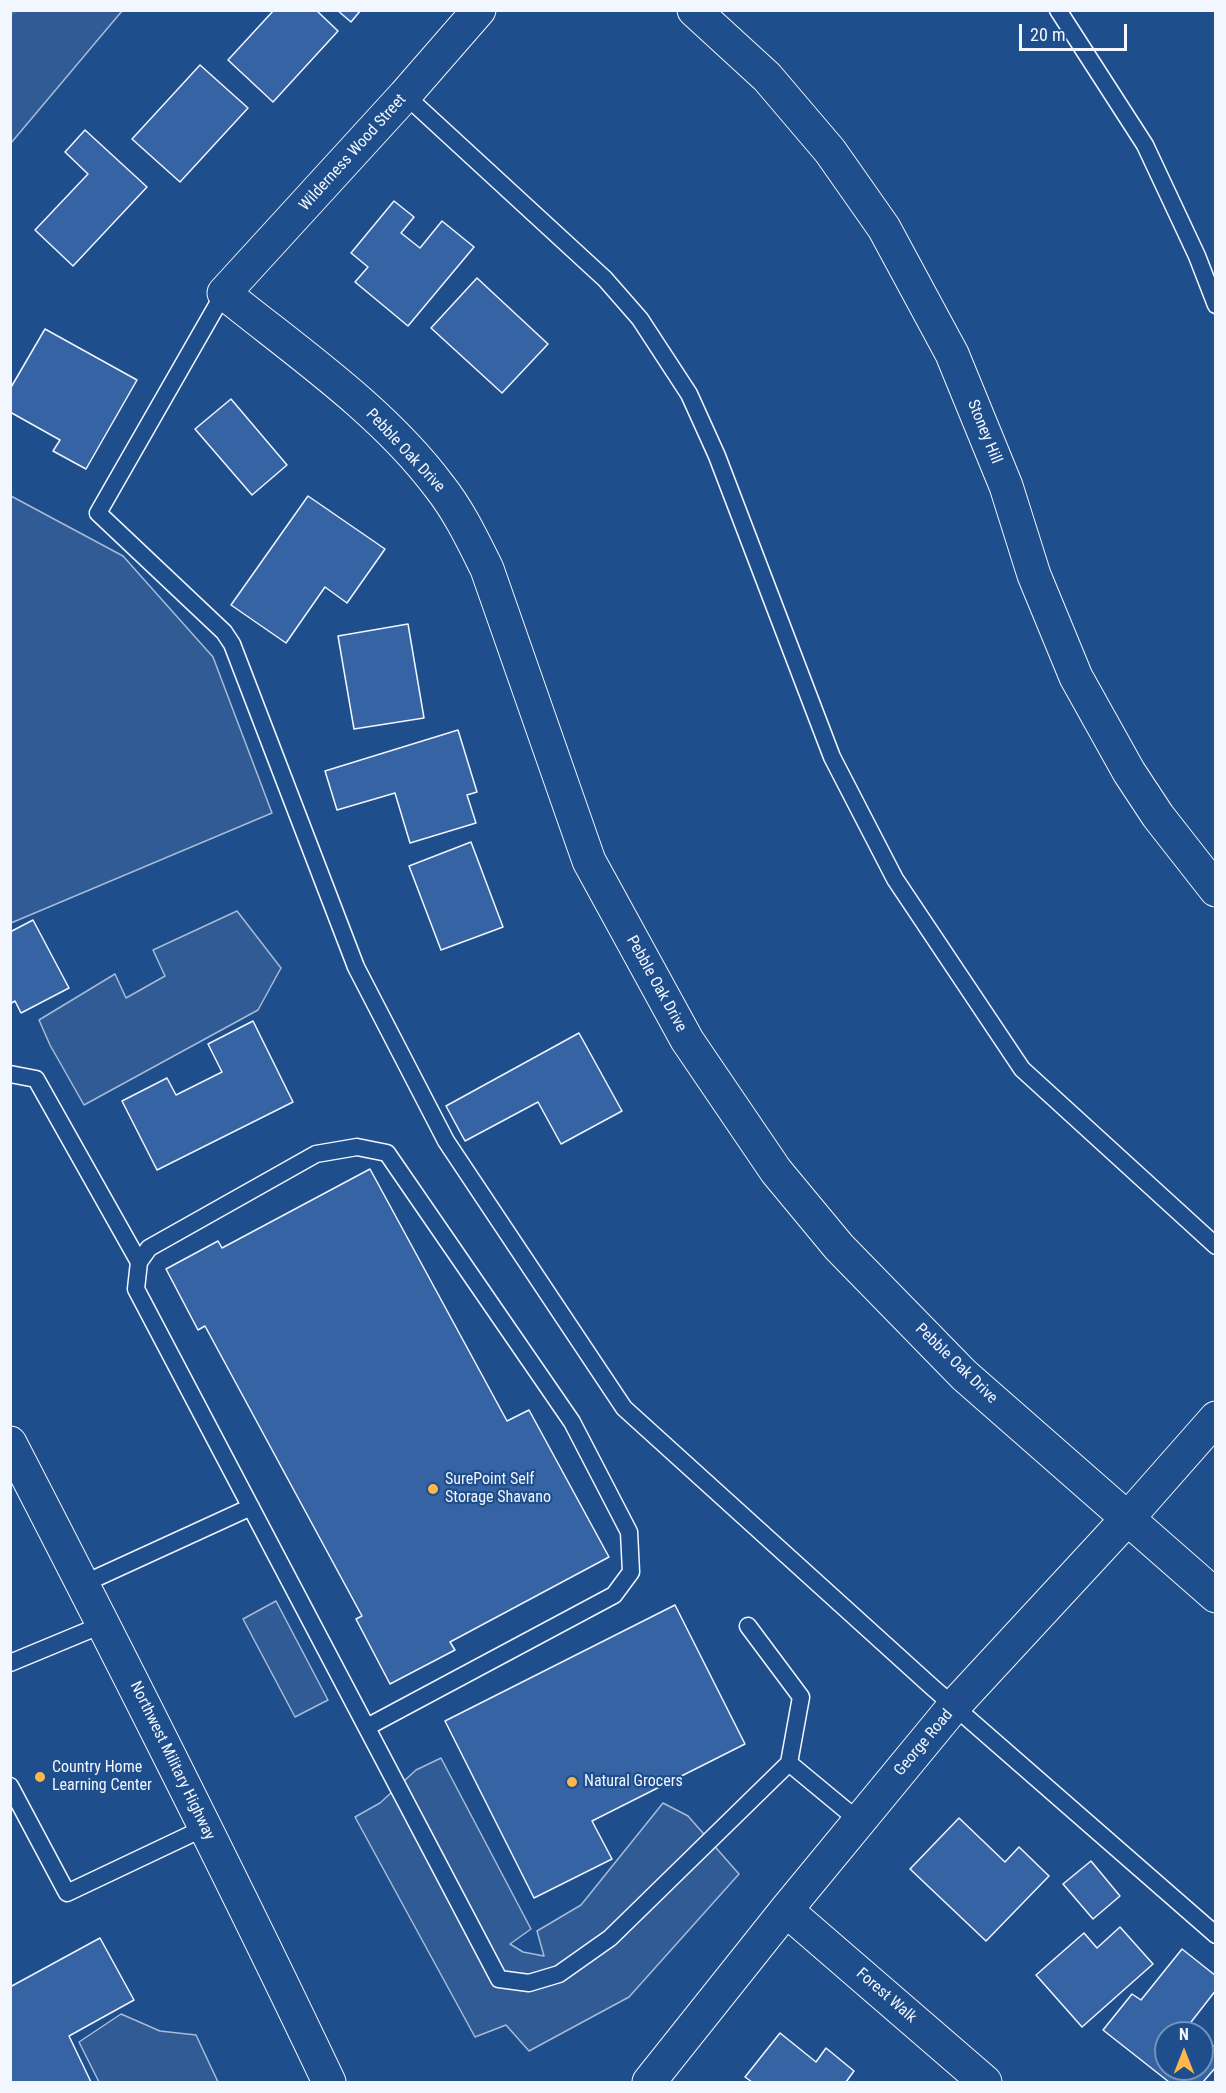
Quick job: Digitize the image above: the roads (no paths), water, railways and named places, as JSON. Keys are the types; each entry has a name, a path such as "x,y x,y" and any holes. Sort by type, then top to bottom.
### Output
{"street":[{"name":"Wilderness Wood Street","path":"224,293 405,95 479,10"},
{"name":"Stoney Hill","path":"694,10 767,77 830,151 884,228 952,354 1006,486 1034,575 1076,677 1129,772 1158,816 1215,890"},
{"name":"Pebble Oak Drive","path":"224,293 367,409 440,486 466,526 487,569 589,861 687,1040 776,1171 839,1247 964,1375 1215,1596"},
{"name":"George Road","path":"649,2082 786,1910 954,1706 1127,1519 1215,1418"},
{"name":"Northwest Military Highway","path":"10,1443 104,1624 328,2082"},
{"name":"Forest Walk","path":"786,1910 985,2082"}],"lane":[{"path":"1058,10 1145,145 1197,256 1215,305"},
{"path":"405,95 605,279 640,318 689,394 713,446 832,757 895,879 1022,1069 1215,1246"},
{"path":"224,293 98,513 224,632 232,644 361,977 446,1141 624,1408 954,1706 1215,1935"},
{"path":"10,1074 36,1079 139,1262"},
{"path":"367,1728 614,1595 631,1572 629,1532 572,1422 387,1154 357,1148 316,1154 149,1248 139,1262 136,1289 499,1979 529,1983 559,1974 610,1938 789,1763 801,1697 748,1626"},
{"path":"83,1584 251,1508"},
{"path":"10,1663 104,1624"},
{"path":"789,1763 859,1821"},
{"path":"10,1786 67,1893 204,1828"}],"place":[{"name":"SurePoint Self Storage Shavano","path":"433,1489"},
{"name":"Country Home Learning Center","path":"40,1777"},
{"name":"Natural Grocers","path":"572,1782"}]}
